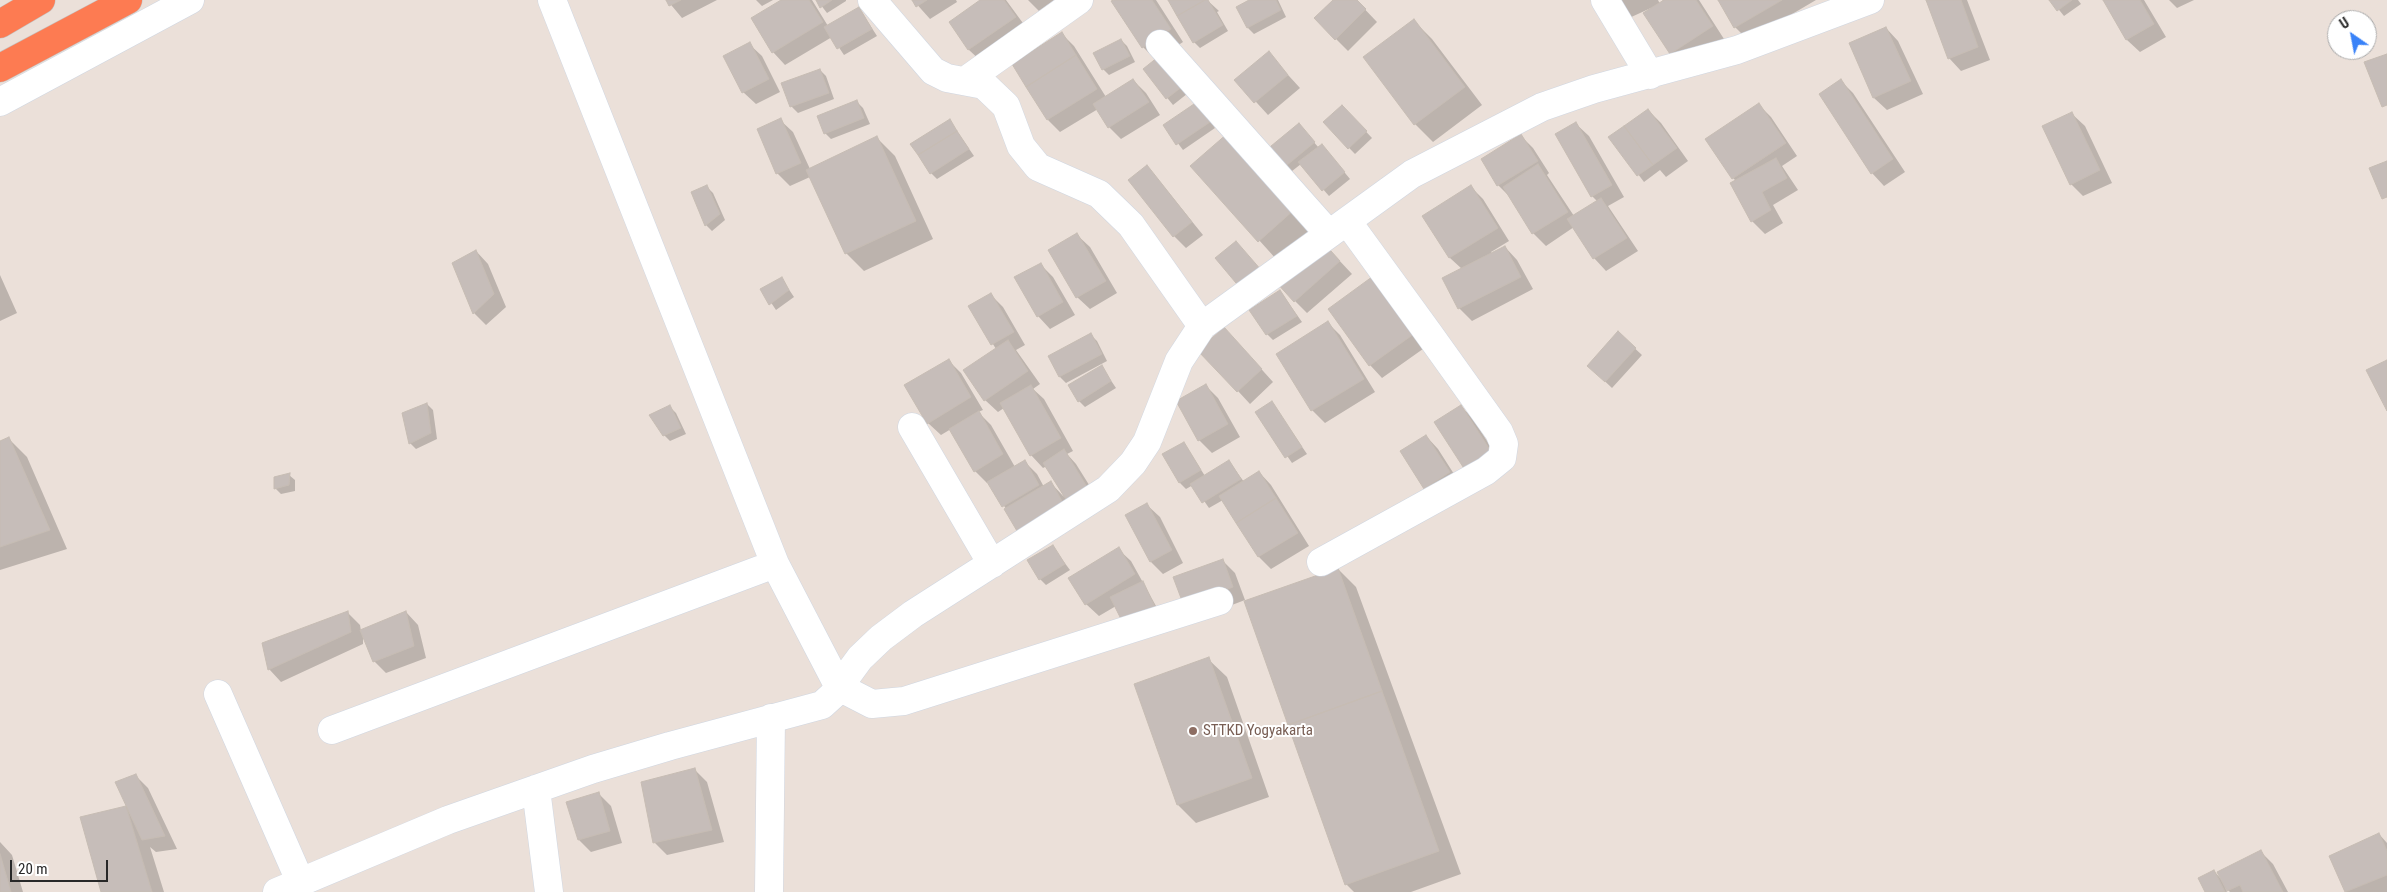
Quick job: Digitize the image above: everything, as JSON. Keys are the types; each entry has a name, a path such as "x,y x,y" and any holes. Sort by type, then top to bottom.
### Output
{"highway":[{"path":"0,24 41,0"},
{"path":"0,68 128,0"}],"street":[{"path":"0,102 190,0"},
{"path":"552,0 775,564 839,687 872,704 904,701 1219,601"},
{"path":"872,0 933,71 947,78 984,85 1006,106 1021,146 1038,167 1099,194 1131,226 1202,326"},
{"path":"965,81 1079,0"},
{"path":"1605,0 1650,75"},
{"path":"218,694 288,886 448,820 536,789 670,746 822,706 839,687 860,658 881,638 913,614 1108,489 1133,464 1147,442 1179,361 1202,326 1412,174 1542,107 1594,89 1737,50 1870,0"},
{"path":"1160,44 1338,227 1430,334 1499,432 1504,444 1502,458 1486,471 1321,562"},
{"path":"912,427 992,564"},
{"path":"332,730 775,564"},
{"path":"769,892 771,718"},
{"path":"536,789 549,892"}],"building":[{"path":"666,0 681,0 669,6"},
{"path":"781,0 809,0 823,22 772,53 751,18"},
{"path":"816,0 832,0 820,8"},
{"path":"912,0 927,0 916,7"},
{"path":"980,0 1004,0 1016,17 968,50 949,22"},
{"path":"1152,0 1171,29 1142,48 1111,1"},
{"path":"1168,0 1205,0 1177,16"},
{"path":"1208,0 1223,25 1193,43 1177,16"},
{"path":"1249,0 1276,0 1281,10 1247,28 1236,7"},
{"path":"1333,0 1357,0 1366,9 1335,40 1314,18"},
{"path":"1664,0 1696,0 1713,26 1670,54 1643,13"},
{"path":"1718,0 1782,0 1734,28"},
{"path":"1926,0 1961,0 1978,47 1948,59"},
{"path":"2049,0 2072,0 2057,11"},
{"path":"2103,0 2140,0 2154,24 2126,40"},
{"path":"859,7 872,29 837,49 824,27"},
{"path":"1414,19 1465,87 1414,125 1363,57"},
{"path":"1886,27 1911,81 1873,98 1849,43"},
{"path":"1062,32 1076,55 1026,87 1012,64"},
{"path":"1121,39 1130,56 1102,70 1093,53"},
{"path":"750,42 769,79 742,93 723,56"},
{"path":"1269,51 1288,75 1254,103 1234,80"},
{"path":"1163,53 1187,83 1166,99 1143,69"},
{"path":"2387,54 2387,105 2382,107 2364,62 2377,60 2377,57"},
{"path":"1076,55 1097,89 1047,120 1026,87"},
{"path":"820,69 829,93 790,107 781,83"},
{"path":"1133,79 1149,102 1108,128 1093,104"},
{"path":"1841,79 1893,159 1871,174 1819,94"},
{"path":"857,100 864,118 824,134 817,116"},
{"path":"1197,102 1210,122 1176,145 1163,125"},
{"path":"1759,103 1786,143 1732,179 1705,139"},
{"path":"1342,105 1367,131 1348,149 1323,122"},
{"path":"1648,109 1677,148 1653,165 1624,126"},
{"path":"2072,112 2100,170 2070,185 2042,126"},
{"path":"781,118 801,163 776,174 757,129"},
{"path":"950,119 957,131 918,155 910,144"},
{"path":"1576,122 1612,185 1591,197 1555,134"},
{"path":"1299,123 1315,142 1281,170 1265,151"},
{"path":"1624,126 1653,165 1637,176 1608,137"},
{"path":"957,131 969,149 930,174 918,155"},
{"path":"1228,133 1295,209 1258,242 1190,166"},
{"path":"1521,134 1538,161 1497,186 1481,159"},
{"path":"877,136 916,221 845,254 806,170"},
{"path":"1322,144 1345,172 1322,191 1298,162"},
{"path":"1776,158 1787,178 1762,192 1771,210 1751,222 1730,183"},
{"path":"2387,161 2387,197 2382,199 2369,168"},
{"path":"1538,164 1568,212 1532,234 1503,187"},
{"path":"1147,165 1192,222 1173,237 1128,180"},
{"path":"707,185 720,214 705,226 691,192"},
{"path":"1471,185 1498,228 1449,258 1422,216"},
{"path":"1601,198 1627,238 1593,259 1567,219"},
{"path":"1077,233 1106,281 1076,298 1048,250"},
{"path":"1236,241 1262,271 1241,289 1215,258"},
{"path":"1322,241 1340,261 1294,302 1276,282"},
{"path":"1505,246 1521,277 1458,309 1442,278"},
{"path":"476,250 494,294 473,314 452,263"},
{"path":"1041,263 1063,302 1037,317 1014,277"},
{"path":"1376,274 1418,331 1369,366 1328,309"},
{"path":"782,277 789,290 769,305 760,289"},
{"path":"1280,290 1297,316 1266,335 1249,310"},
{"path":"991,293 1014,332 991,345 968,306"},
{"path":"1328,321 1364,379 1311,411 1276,354"},
{"path":"1224,327 1262,369 1237,392 1198,351"},
{"path":"1618,331 1636,348 1605,382 1587,366"},
{"path":"1091,333 1102,354 1059,377 1048,356"},
{"path":"1008,340 1028,371 984,401 963,370"},
{"path":"949,359 971,397 927,424 904,385"},
{"path":"2387,360 2387,411 2366,370"},
{"path":"1102,365 1111,381 1078,402 1068,385"},
{"path":"1206,384 1228,424 1198,441 1176,401"},
{"path":"1031,385 1061,438 1030,456 1000,403"},
{"path":"1272,401 1302,447 1285,458 1255,412"},
{"path":"427,403 431,433 409,444 402,413"},
{"path":"670,405 681,428 663,436 649,415"},
{"path":"1461,405 1492,453 1465,470 1434,422"},
{"path":"979,411 1003,454 974,472 949,429"},
{"path":"1426,435 1450,472 1424,489 1400,451"},
{"path":"9,437 50,530 0,547 0,441"},
{"path":"1184,442 1201,470 1179,483 1162,454"},
{"path":"1064,449 1090,492 1069,504 1043,463"},
{"path":"1025,460 1039,485 1002,507 987,482"},
{"path":"1229,460 1241,479 1202,503 1190,484"},
{"path":"1259,471 1276,498 1236,523 1219,496"},
{"path":"290,473 289,485 274,489 274,477"},
{"path":"1051,481 1063,503 1017,531 1004,509"},
{"path":"1276,498 1298,533 1258,557 1236,523"},
{"path":"1147,503 1172,550 1150,562 1125,515"},
{"path":"1053,545 1065,564 1039,580 1027,560"},
{"path":"1119,547 1135,574 1085,605 1068,578"},
{"path":"1223,559 1233,587 1184,606 1173,577"},
{"path":"1338,568 1382,691 1288,725 1244,601"},
{"path":"1143,581 1156,609 1124,625 1110,597"},
{"path":"348,611 351,632 268,670 262,643"},
{"path":"406,611 414,646 373,662 360,630"},
{"name":"STTKD Yogyakarta","path":"1209,657 1252,778 1177,805 1134,684"},
{"path":"1382,691 1439,851 1345,885 1288,725"},
{"path":"695,768 712,830 653,843 641,782"},
{"path":"136,774 165,836 142,840 115,782"},
{"path":"599,792 610,831 578,840 566,802"},
{"path":"126,806 152,892 101,892 80,817"},
{"path":"2379,833 2387,851 2387,875 2345,892 2329,856"},
{"path":"2261,850 2283,892 2243,892 2240,885 2227,891 2217,872"},
{"path":"0,854 11,892 0,892"},
{"path":"2214,870 2225,892 2205,892 2198,878"}],"place":[{"name":"STTKD Yogyakarta","path":"1193,731"}]}
